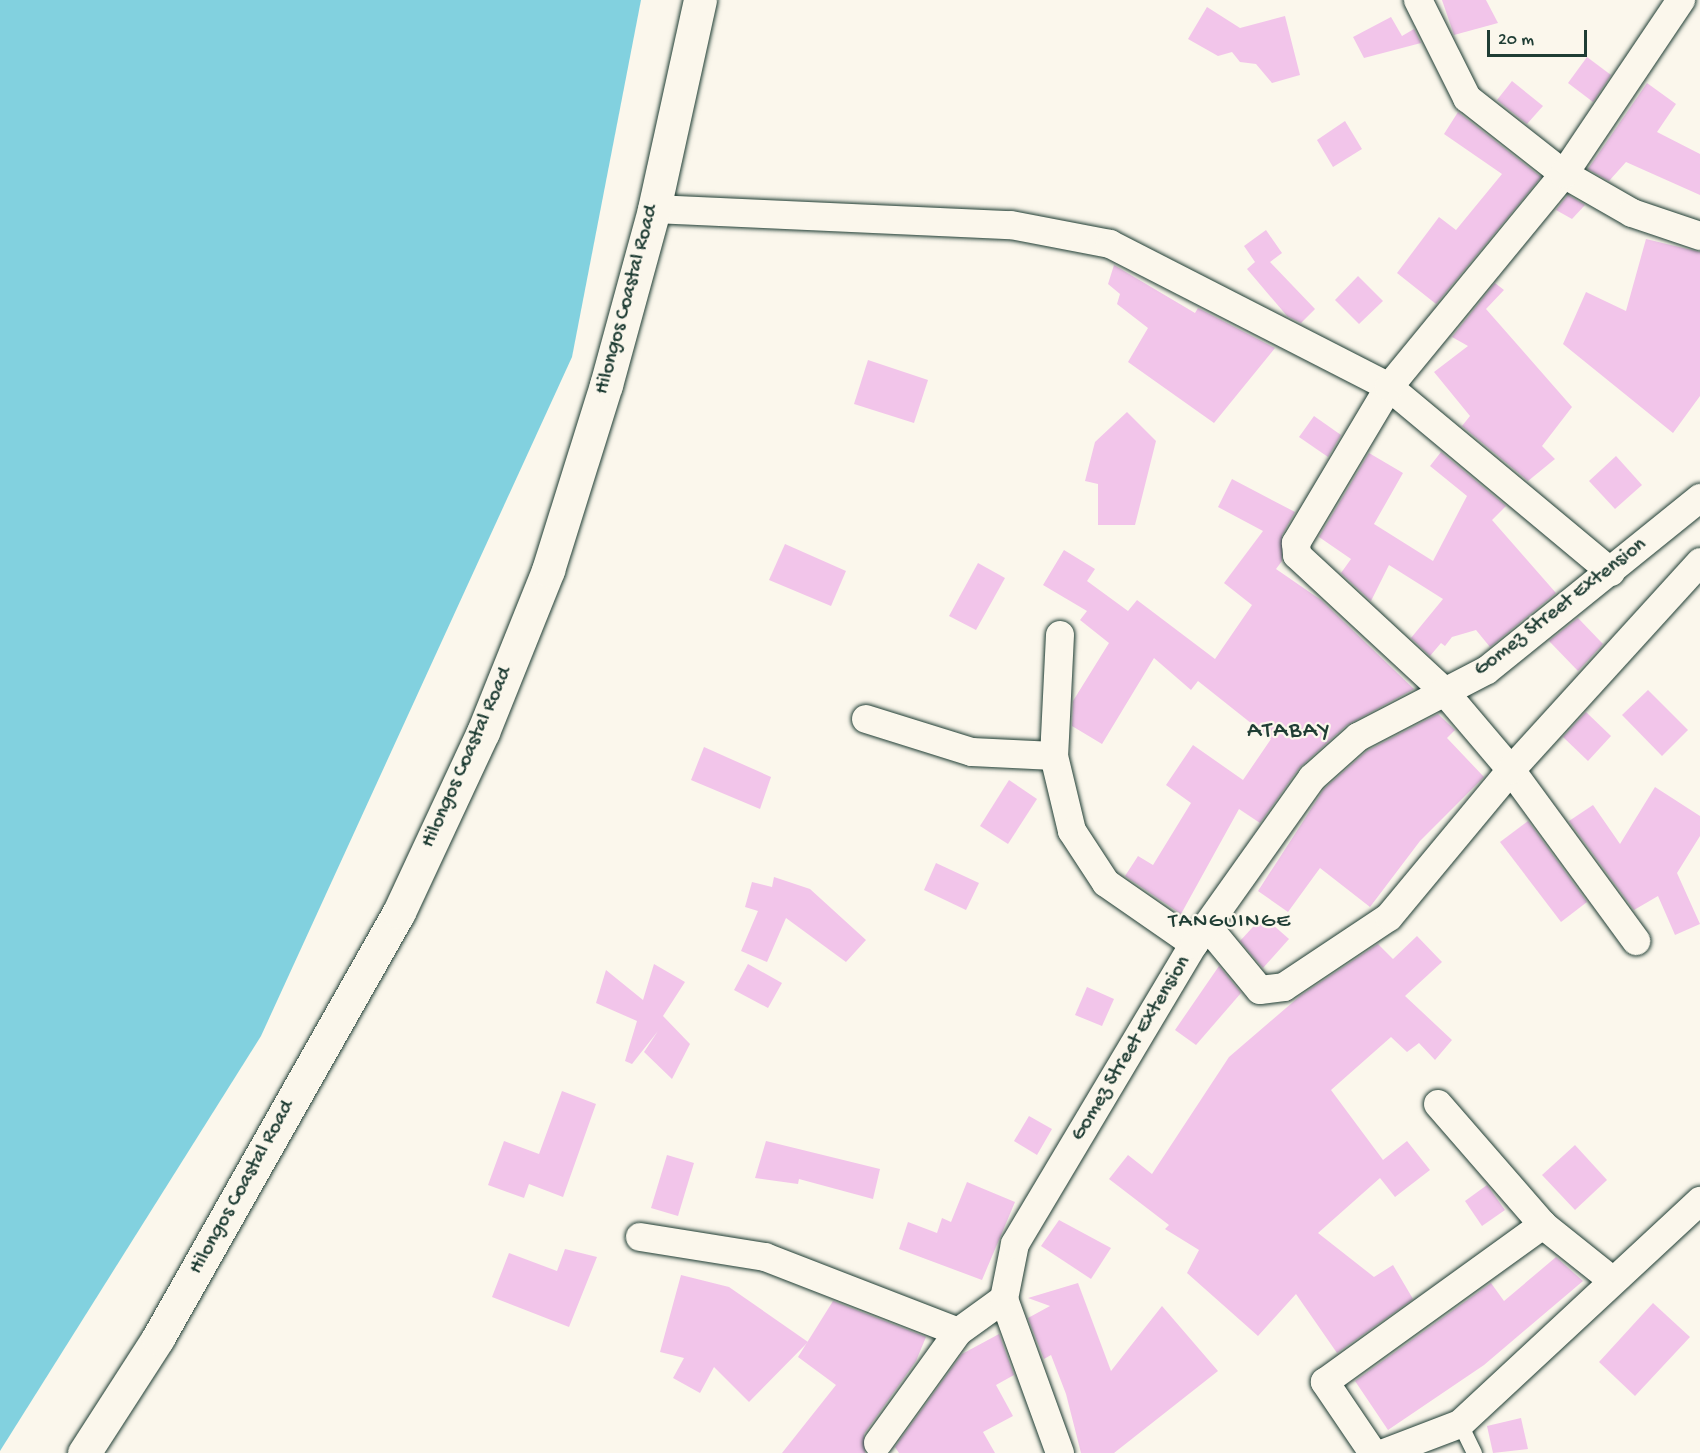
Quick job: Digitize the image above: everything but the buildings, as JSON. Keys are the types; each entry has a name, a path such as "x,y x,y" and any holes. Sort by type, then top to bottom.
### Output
{"street":[{"name":"Hilongos Coastal Road","path":"84,1453 158,1338 399,912 483,732 548,570 654,209 700,0"},
{"path":"1418,0 1467,98 1564,174 1632,213 1700,236"},
{"path":"1636,940 1511,770 1444,691 1297,555 1296,543 1389,387 1564,174 1682,0"},
{"path":"654,209 1011,225 1110,244 1389,387 1611,572"},
{"name":"Gomez Street Extension","path":"1004,1299 1015,1244 1201,935 1312,778 1358,737 1487,670 1700,498"},
{"path":"1060,635 1054,756 1072,831 1106,883 1201,935 1260,990 1284,987 1389,917 1511,770 1700,562"},
{"path":"866,719 972,752 1054,756"},
{"path":"1438,1104 1543,1225 1612,1280"},
{"path":"1384,1453 1460,1424 1612,1280 1700,1201"},
{"path":"1372,1453 1325,1382 1543,1225"},
{"path":"640,1237 765,1257 958,1332"},
{"path":"879,1443 958,1332 1004,1299 1060,1453"}],"lane":[{"path":"1460,1424 1474,1453"}],"water":[{"path":"0,0 641,0 572,357 261,1036 0,1451"}],"district":[{"name":"ATABAY","path":"1289,732"},
{"name":"TANGUINGE","path":"1230,923"}]}
